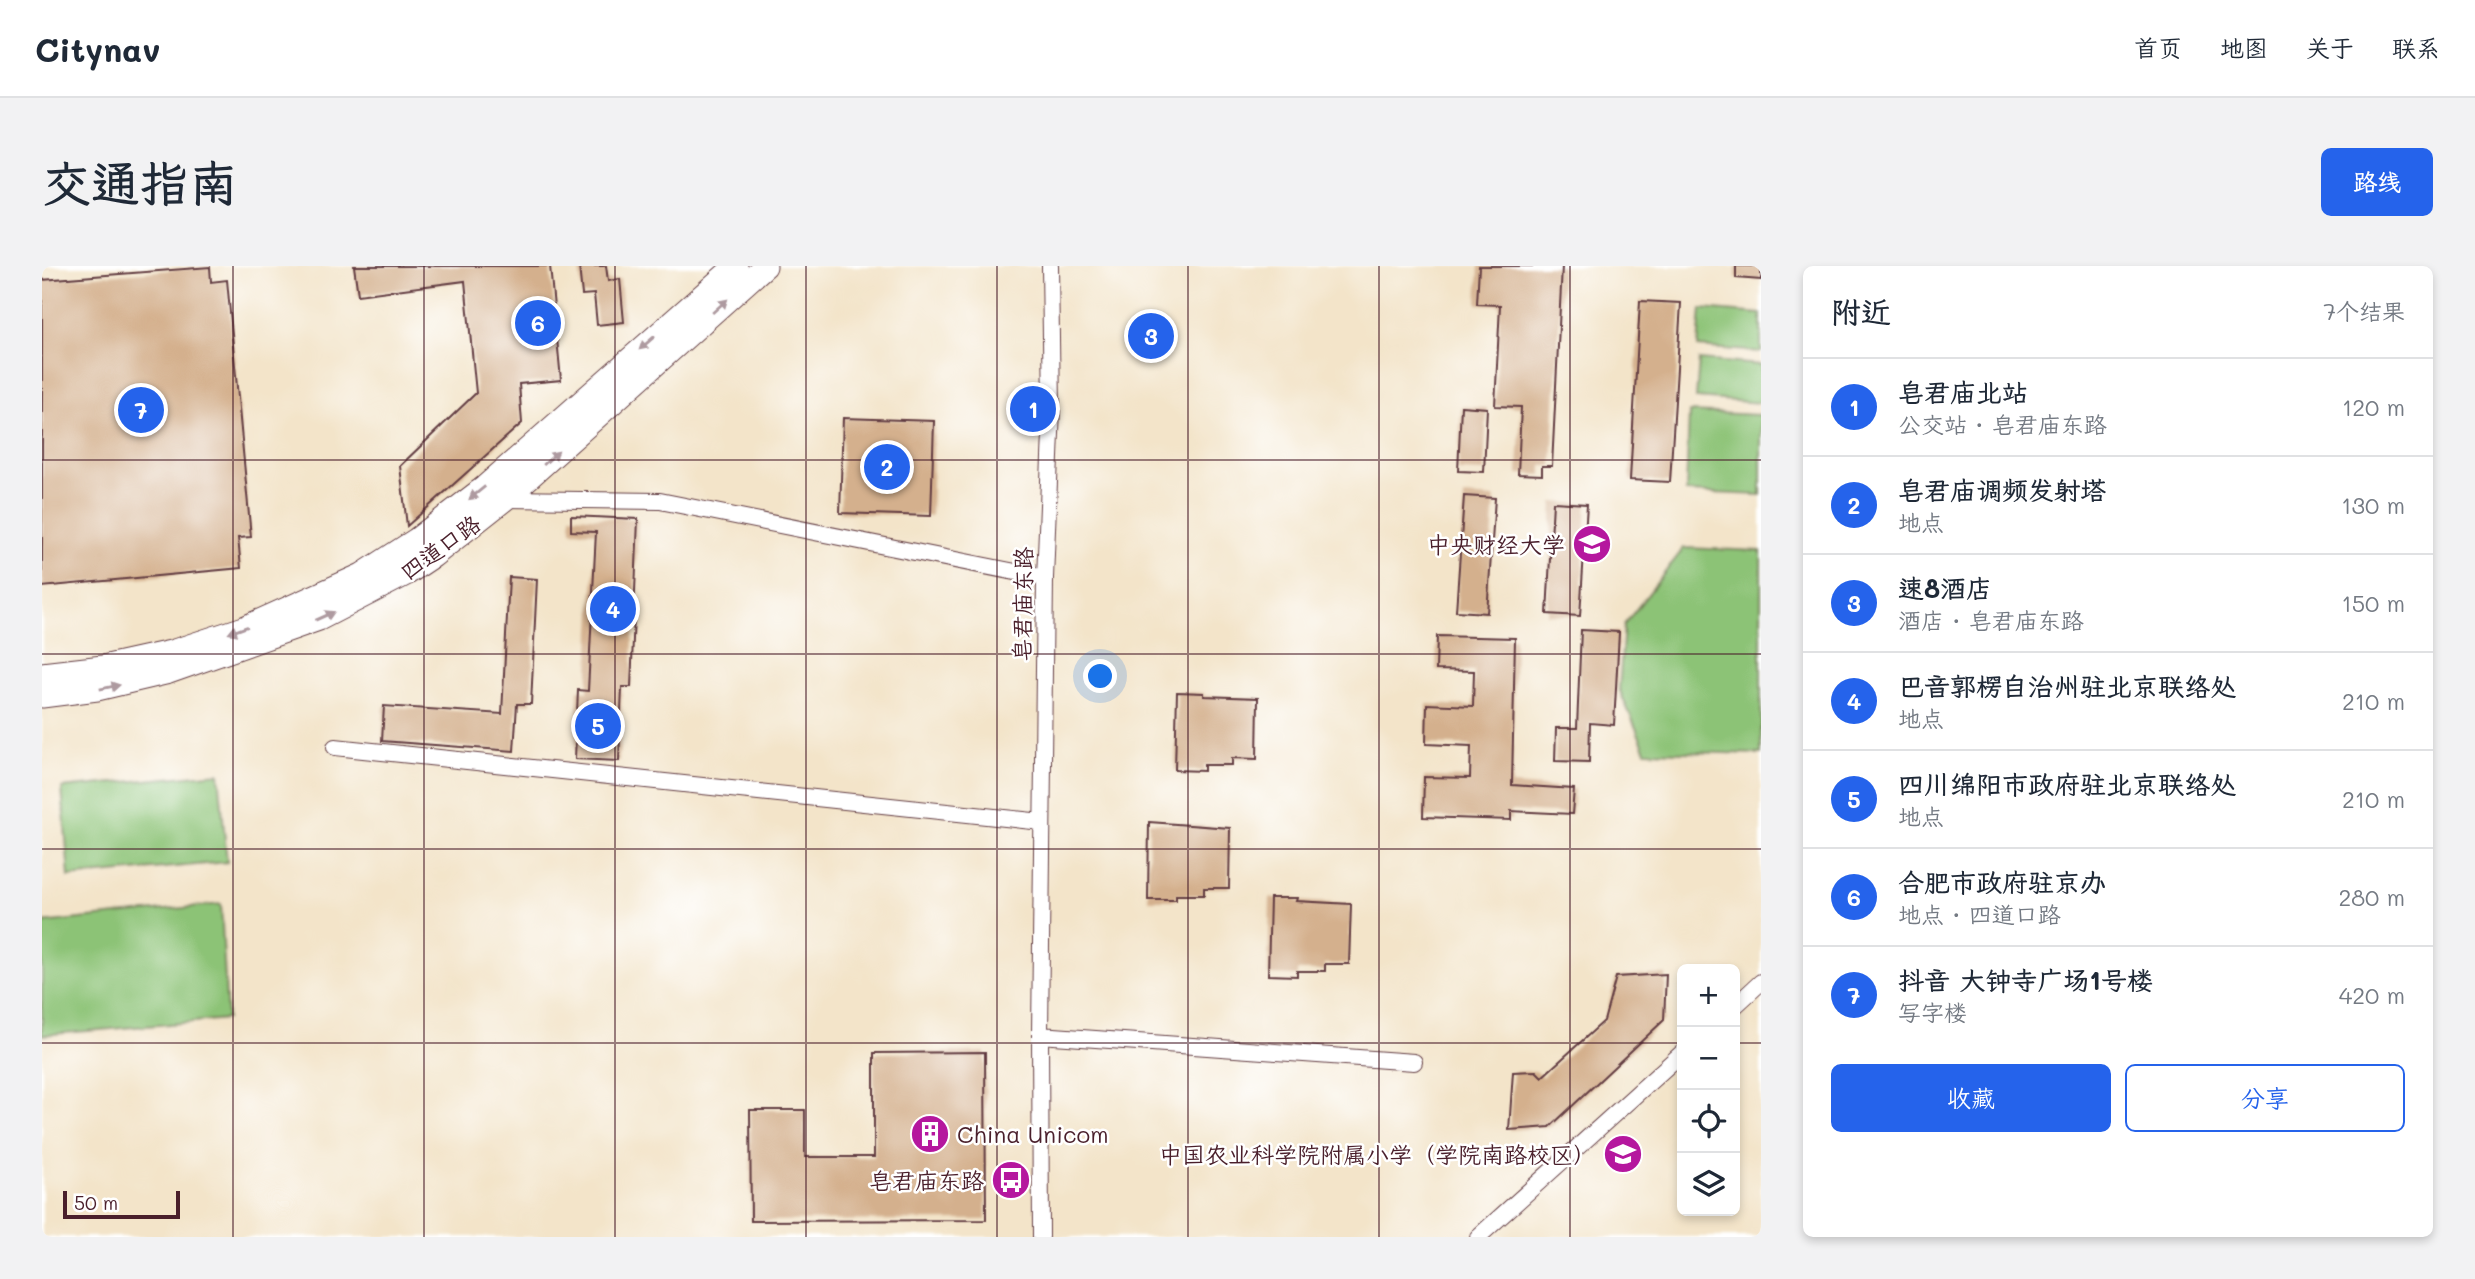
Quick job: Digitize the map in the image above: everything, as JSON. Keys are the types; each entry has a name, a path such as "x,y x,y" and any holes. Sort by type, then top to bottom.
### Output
{"street":[{"name":"四道口路","path":"42,674 103,667 171,652 244,628 362,575 416,540 485,487 736,266"},
{"name":"四道口路","path":"42,696 96,689 169,672 318,619 406,574 505,499 765,266"},
{"name":"皂君庙东路","path":"1041,1237 1040,1035 1045,578 1052,409 1050,266"},
{"path":"505,499 660,501 1045,578"},
{"path":"335,747 1042,822"},
{"path":"1740,1001 1761,982"},
{"path":"1040,1035 1414,1062"},
{"path":"1478,1237 1677,1058"}],"green space":[{"path":"1701,309 1761,314 1761,352 1698,347"},
{"path":"1699,360 1761,365 1761,403 1696,398"},
{"path":"1689,412 1761,415 1761,495 1686,492"},
{"path":"1684,548 1761,551 1761,754 1646,751 1619,689 1624,625"},
{"path":"219,773 227,862 69,877 62,788"},
{"path":"221,904 227,1019 42,1035 42,923"}],"building":[{"path":"354,266 550,266 561,380 519,384 522,423 407,526 400,466 476,393 465,281 358,295"},
{"path":"579,266 606,266 608,281 620,279 624,322 597,325 594,294 582,295"},
{"path":"1479,266 1562,266 1552,466 1542,466 1542,475 1518,474 1521,407 1495,406 1500,305 1477,304"},
{"path":"1736,266 1761,266 1761,280 1736,278"},
{"path":"210,267 211,282 227,280 251,537 238,538 241,568 42,587 42,280"},
{"path":"1640,301 1681,303 1670,482 1630,480"},
{"path":"1461,406 1487,408 1484,472 1458,471"},
{"path":"843,418 934,421 931,516 840,513"},
{"path":"1464,496 1495,498 1487,613 1456,611"},
{"path":"1553,502 1587,504 1580,616 1547,614"},
{"path":"571,516 638,519 631,687 622,687 619,761 575,759 578,690 588,691 596,532 571,531"},
{"path":"509,577 537,579 531,704 517,704 514,751 382,741 384,706 502,714"},
{"path":"1581,630 1619,632 1614,725 1590,723 1589,762 1555,761 1556,728 1577,728"},
{"path":"1437,636 1515,638 1512,785 1574,789 1572,814 1511,811 1511,820 1423,817 1424,777 1470,778 1471,746 1426,744 1427,704 1473,706 1474,671 1436,670"},
{"path":"1177,692 1258,698 1257,759 1232,758 1232,765 1204,765 1204,771 1175,770"},
{"path":"1149,822 1230,828 1229,888 1204,888 1204,895 1176,895 1176,900 1148,900"},
{"path":"1270,898 1351,904 1349,964 1325,964 1325,971 1297,971 1297,976 1268,975"},
{"path":"1666,974 1664,1020 1550,1127 1509,1130 1513,1072 1536,1071 1542,1077 1604,1021 1616,977"},
{"name":"China Unicom","path":"985,1052 986,1220 751,1221 750,1110 805,1110 805,1157 874,1157 874,1053"}],"place":[{"name":"合肥市政府驻京办","path":"538,323"},
{"name":"速8酒店","path":"1151,336"},
{"name":"皂君庙北站","path":"1033,409"},
{"name":"抖音 大钟寺广场1号楼","path":"141,410"},
{"name":"皂君庙调频发射塔","path":"887,467"},
{"name":"中央财经大学","path":"1592,544"},
{"name":"巴音郭楞自治州驻北京联络处","path":"613,609"},
{"name":"四川绵阳市政府驻北京联络处","path":"598,726"},
{"name":"China Unicom","path":"930,1134"},
{"name":"中国农业科学院附属小学（学院南路校区）","path":"1623,1154"},
{"name":"皂君庙东路","path":"1011,1180"}]}
